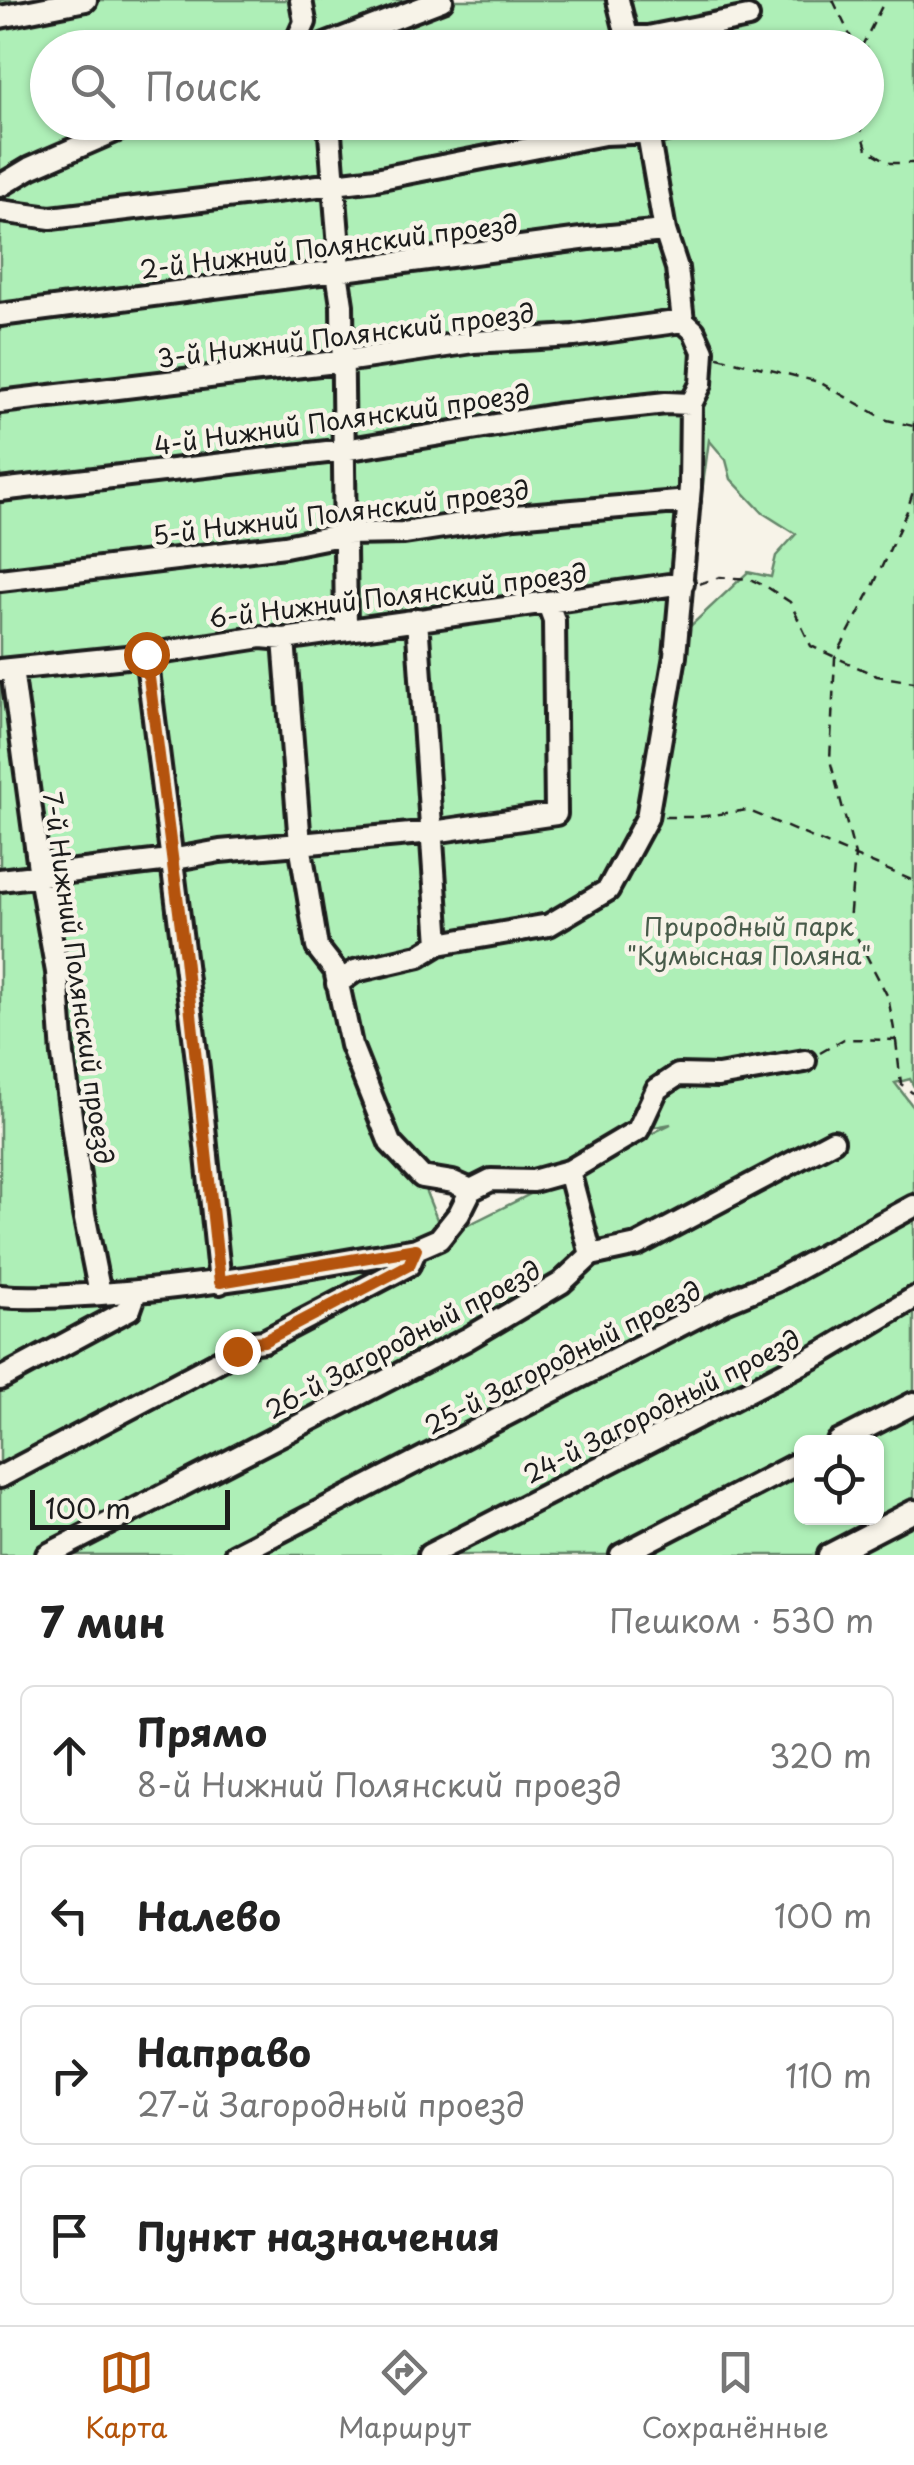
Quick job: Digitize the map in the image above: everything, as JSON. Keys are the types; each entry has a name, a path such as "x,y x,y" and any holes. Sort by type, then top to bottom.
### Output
{"street":[{"path":"0,17 86,0"},
{"path":"301,0 305,22 301,30"},
{"path":"364,30 442,0"},
{"path":"618,0 626,30"},
{"path":"681,30 748,18"},
{"path":"0,186 30,168 95,140"},
{"path":"330,140 340,248 336,272 342,305 346,630"},
{"path":"0,212 51,218 334,184 396,176 574,140"},
{"path":"337,984 355,971 419,956 440,944 549,925 608,890 647,818 675,656 689,501 691,404 701,384 703,351 688,326 665,231 649,140"},
{"name":"2-й Нижний Полянский проезд","path":"0,314 665,231"},
{"name":"3-й Нижний Полянский проезд","path":"0,402 473,342 688,326"},
{"name":"4-й Нижний Полянский проезд","path":"0,490 344,450 556,415 666,402 691,404"},
{"name":"5-й Нижний Полянский проезд","path":"0,580 285,546 345,534 404,533 515,516 689,501"},
{"name":"6-й Нижний Полянский проезд","path":"6,669 260,637 284,640 683,584"},
{"path":"0,880 170,860 220,850 433,832 556,814 554,620 548,604"},
{"path":"417,619 440,944"},
{"path":"284,640 300,844 317,946 335,970 351,1044 390,1143 422,1177 453,1182 470,1190"},
{"path":"146,654 220,1282"},
{"name":"7-й Нижний Полянский проезд","path":"6,669 57,972 63,1055 84,1214 100,1294"},
{"path":"0,1296 42,1299 136,1292 416,1249 439,1239 470,1190 490,1180 533,1181 569,1171 638,1130 657,1089 678,1076 718,1076 806,1061"},
{"name":"26-й Загородный проезд","path":"47,1555 467,1338 561,1284 592,1255 638,1245 833,1141"},
{"path":"569,1171 592,1255"},
{"name":"25-й Загородный проезд","path":"235,1555 725,1302 776,1281 914,1206"},
{"path":"0,1477 409,1265 416,1249"},
{"path":"0,1379 130,1309 136,1292"},
{"name":"24-й Загородный проезд","path":"429,1555 822,1353 914,1298"},
{"path":"852,1435 914,1403"},
{"path":"621,1555 794,1465"},
{"path":"829,1555 914,1511"}],"path":[{"path":"832,0 848,30"},
{"path":"868,30 885,0"},
{"path":"864,140 867,149 890,163 914,163"},
{"path":"703,351 819,382 888,420 914,426"},
{"path":"914,488 874,584 834,658 830,760 855,855 849,922 888,997 902,1084 914,1094"},
{"path":"683,584 704,584 720,576 750,579 790,602 811,646 877,676 914,682"},
{"path":"647,818 699,817 747,810 914,882"},
{"path":"806,1061 844,1040 896,1040"}],"green space":[{"name":"Природный парк \"Кумысная Поляна\"","path":"0,0 914,0 914,1087 910,1079 895,1083 914,1108 914,1555 0,1555","holes":["709,440 726,460 731,479 763,513 796,534 776,556 771,577 748,572 683,633","671,1124 444,1237 412,1157 422,1167 488,1191 525,1181 628,1132"]}],"route":[{"path":"146,654 185,958 220,1282 416,1249 409,1265 264,1341 237,1351"}]}
